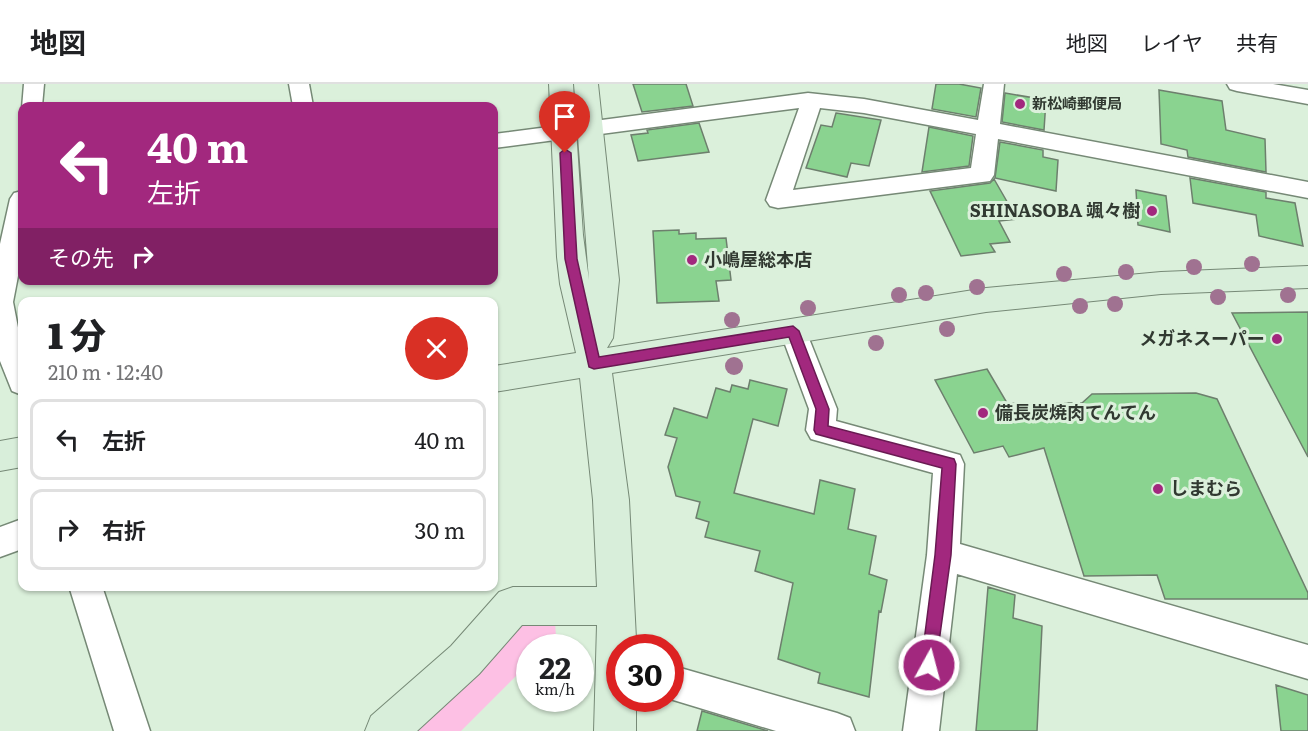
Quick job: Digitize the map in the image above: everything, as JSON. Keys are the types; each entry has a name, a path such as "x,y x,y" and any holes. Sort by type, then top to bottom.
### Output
{"street":[{"path":"32,102 34,84"},
{"path":"299,84 302,102"},
{"path":"561,84 577,130"},
{"path":"586,84 577,130 571,259 594,363 608,483 617,634"},
{"path":"812,101 778,200 982,175 994,84"},
{"path":"1238,84 1308,97"},
{"path":"498,140 764,104 812,101 864,106 1308,190"},
{"path":"0,206 18,203"},
{"path":"18,220 0,302 9,348 18,372"},
{"path":"498,378 922,309 1029,295 1161,284 1308,278"},
{"path":"793,331 823,409 820,430 949,464 943,555 921,731"},
{"path":"0,456 18,453"},
{"path":"0,542 18,535"},
{"path":"943,555 1308,662"},
{"path":"88,591 132,731"},
{"path":"386,731 465,660 513,606 616,606"},
{"path":"684,686 837,731"},
{"path":"615,731 616,712"}],"shaded area":[{"path":"555,622 556,634 516,634 516,676 461,731 409,731 520,623"}],"building":[{"path":"633,84 686,84 693,106 642,112"},
{"path":"936,84 959,84 981,88 976,117 932,109"},
{"path":"1159,90 1222,101 1226,130 1265,139 1266,172 1188,157 1187,150 1161,144"},
{"path":"1005,93 1046,100 1044,130 1002,122"},
{"path":"836,113 881,120 869,166 851,163 847,177 806,168 821,125 832,127"},
{"path":"699,123 709,152 638,161 631,135 648,133 647,130"},
{"path":"929,127 973,136 969,166 922,172"},
{"path":"1000,142 1043,150 1043,157 1058,160 1056,191 995,178"},
{"path":"1190,178 1266,192 1266,198 1295,203 1303,246 1259,236 1256,215 1193,203"},
{"path":"994,179 1017,219 999,221 1010,242 990,244 995,252 961,256 930,191 990,183"},
{"name":"SHINASOBA 颯々樹","path":"1136,190 1166,196 1170,232 1138,225"},
{"name":"小嶋屋総本店","path":"679,230 679,234 696,233 696,239 726,238 731,280 716,281 719,301 657,303 653,231"},
{"path":"1308,312 1308,457 1232,313"},
{"name":"しまむら","path":"987,369 1007,403 1082,403 1092,394 1196,393 1217,399 1308,593 1308,599 1165,599 1157,575 1084,576 1044,448 1009,457 1003,446 974,453 935,380"},
{"path":"750,380 787,389 778,426 753,419 734,493 814,514 820,480 855,489 848,529 876,536 869,574 887,580 881,612 879,611 869,697 818,683 820,673 778,659 793,583 755,571 760,551 705,537 709,522 696,518 700,502 676,496 668,467 677,438 665,435 674,408 707,418 716,388 730,392 732,385 748,389"},
{"path":"988,587 1015,595 1013,618 1042,626 1037,731 976,731"},
{"path":"1276,685 1308,695 1308,731 1281,731"},
{"path":"702,711 768,731 697,731"}],"place":[{"name":"新松崎郵便局","path":"1020,104"},
{"name":"SHINASOBA 颯々樹","path":"1152,211"},
{"name":"小嶋屋総本店","path":"692,260"},
{"name":"メガネスーパー","path":"1277,339"},
{"name":"備長炭焼肉てんてん","path":"983,413"},
{"name":"しまむら","path":"1158,489"}],"route":[{"path":"565,153 571,259 594,363 793,331 823,409 820,430 949,464 943,555 929,665"}]}
